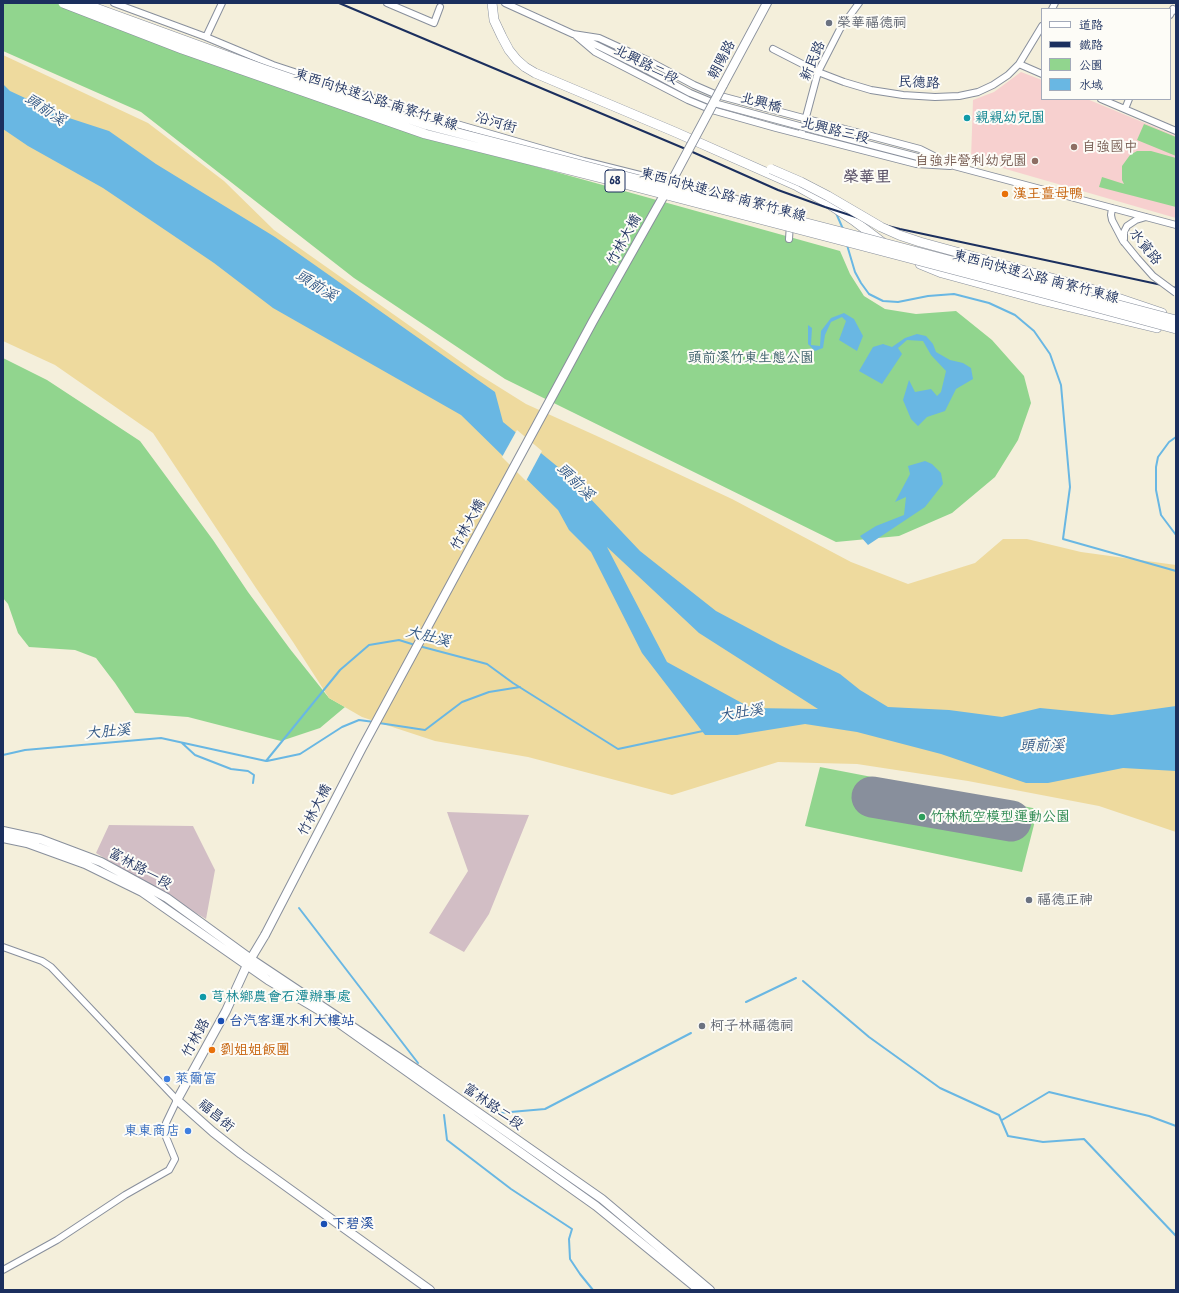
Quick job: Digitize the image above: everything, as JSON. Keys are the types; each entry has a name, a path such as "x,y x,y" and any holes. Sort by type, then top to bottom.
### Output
{"highway":[{"name":"東西向快速公路 南寮竹東線","path":"63,3 182,49 425,134 874,249 1054,296 1176,330"},
{"name":"東西向快速公路 南寮竹東線","path":"82,3 256,67 427,125 610,171 1176,319"},
{"path":"492,3 494,20 509,50 516,60 535,73 801,182 899,235 1088,288 1176,319"},
{"path":"676,130 826,202 895,251 942,273 1145,326 1176,330"}],"main road":[{"name":"朝陽路","path":"700,130 767,3"},
{"name":"竹林大橋","path":"265,935 362,748 593,321 700,130"},
{"name":"富林路一段","path":"3,831 40,838 101,862 167,898 249,962"},
{"name":"富林路一段","path":"3,838 27,843 85,864 142,892 249,962"},
{"name":"竹林路","path":"177,1100 226,1011 249,962 265,935"},
{"name":"富林路二段","path":"249,962 268,980 326,1014 459,1104 710,1290"},
{"name":"福昌街","path":"177,1100 213,1132 242,1154 430,1290"},
{"name":"富林路二段","path":"647,1242 699,1290"}],"street":[{"name":"沿河街","path":"114,3 206,37 279,67 426,115 581,160 784,211 790,224 789,239"},
{"path":"206,37 222,3"},
{"path":"387,3 434,23 440,8"},
{"name":"北興路二段","path":"505,3 574,34 599,38 717,95"},
{"name":"新民路","path":"801,134 818,72 840,29 859,3"},
{"name":"民德路","path":"773,49 818,72 871,90 903,95 959,96 978,92 993,85 1008,75 1019,64 1041,28"},
{"name":"北興路二段","path":"574,34 595,52 688,100 713,106"},
{"name":"北興橋","path":"574,34 649,71 713,106 954,166"},
{"path":"1019,64 1041,74"},
{"name":"北興路三段","path":"717,95 920,149 954,166 1176,225"},
{"path":"1103,100 1176,131"},
{"path":"1125,109 1129,100"},
{"name":"北興路三段","path":"713,106 801,134 916,164 954,166"},
{"name":"水資路","path":"1112,208 1112,220 1124,242 1153,276 1176,293"},
{"path":"1124,242 1124,232 1127,226 1136,220 1146,217"},
{"name":"福昌街","path":"3,947 42,961 51,967 177,1100"},
{"name":"竹林路","path":"3,1270 58,1239 125,1195 169,1170 175,1159 166,1137 166,1123 177,1100"}],"shaded area":[{"name":"自強國中","path":"1021,72 1041,80 1041,100 1089,100 1176,136 1176,218 971,159 973,100 994,92"},
{"path":"447,812 529,815 489,914 464,952 429,933 468,871"},
{"path":"109,825 193,826 215,870 206,919 96,853"}],"green space":[{"name":"頭前溪竹東生態公園","path":"3,3 69,3 200,54 502,157 840,251 850,274 864,296 885,309 916,314 956,311 992,340 1024,376 1031,403 1018,440 995,477 952,513 899,536 836,542 505,379 354,278 141,112 3,51"},
{"path":"1144,124 1176,137 1176,156 1137,140"},
{"path":"1137,151 1151,151 1176,158 1176,207 1099,187 1102,177 1124,184 1122,180 1122,166 1130,155"},
{"path":"3,358 47,380 140,441 213,540 248,592 290,649 329,698 345,707 320,728 281,741 188,717 135,713 96,658 75,650 29,647 18,633 8,604 3,598"},
{"name":"竹林航空模型運動公園","path":"820,767 1038,809 1022,872 805,826"}],"sand":[{"path":"3,55 148,123 224,181 274,230 478,374 526,404 732,499 851,562 908,584 975,563 1003,539 1027,539 1081,552 1176,565 1176,832 1099,806 968,781 857,764 778,762 672,795 528,757 435,741 362,717 329,698 153,433 55,365 3,341"}],"water":[{"name":"頭前溪","path":"3,84 10,91 66,117 109,131 156,164 275,237 495,392 503,422 569,476 640,551 716,611 780,645 840,674 860,690 888,707 949,710 1002,717 1040,708 1112,715 1176,706 1176,771 1123,768 1048,783 1026,783 941,754 857,732 805,724 737,735 705,735 642,653 591,552 569,530 558,510 461,415 273,308 214,263 103,188 28,146 3,129","holes":["607,547 699,633 818,709 751,708 667,662"]},
{"path":"844,313 854,319 863,336 857,351 839,340 846,321 842,317 831,322 825,335 823,348 815,351 808,344 808,325 812,328 811,345 820,346 821,331 831,318"},
{"path":"917,334 926,336 933,344 936,352 950,360 963,363 971,368 973,379 956,389 945,411 927,417 918,426 911,419 903,400 909,380 915,392 931,389 937,396 941,392 946,371 931,355 923,341 907,340 898,348 902,354 882,384 859,371 873,347 883,344 892,347 905,338"},
{"path":"925,461 932,464 941,473 943,484 925,507 868,545 860,536 876,526 904,515 906,497 895,502 910,474 908,466"}],"pier":[{"path":"517,430 542,451 526,481 502,457"}],"waterway":[{"path":"836,213 843,229"},
{"path":"847,245 855,272 861,283 869,294 883,301 898,302 928,296 954,294 989,303 1015,315 1034,331 1050,354 1061,385 1070,487 1063,539 1176,571"},
{"path":"1176,437 1169,442 1158,457 1156,467 1156,490 1161,515 1176,535"},
{"name":"大肚溪","path":"3,755 25,750 161,738 266,761 340,670 369,645 399,640 415,645"},
{"name":"大肚溪","path":"419,646 487,664 513,683 618,749 703,731"},
{"path":"379,723 425,730 462,702 489,692 520,687"},
{"path":"267,761 300,754 342,727 359,720 374,722"},
{"path":"182,743 195,755 231,769 248,771 254,775 253,783"},
{"path":"299,908 418,1063"},
{"path":"746,1002 796,978"},
{"path":"803,981 869,1037 940,1088 999,1115 1008,1136 1043,1142 1084,1139 1176,1236"},
{"path":"499,1113 545,1109 691,1033"},
{"path":"1002,1120 1049,1092 1149,1116 1176,1126"},
{"path":"444,1115 447,1140 511,1189 572,1229 569,1239 570,1259 593,1290"}],"runway":[{"path":"872,797 1011,821"}],"railway":[{"path":"339,3 688,150 778,190 825,207 868,221 900,229 1176,288"}],"place":[{"name":"榮華福德祠","path":"829,23"},
{"name":"親親幼兒園","path":"967,118"},
{"name":"自強國中","path":"1074,147"},
{"name":"自強非營利幼兒園","path":"1035,161"},
{"name":"漢王薑母鴨","path":"1005,194"},
{"name":"竹林航空模型運動公園","path":"922,817"},
{"name":"福德正神","path":"1029,900"},
{"name":"芎林鄉農會石潭辦事處","path":"203,997"},
{"name":"台汽客運水利大樓站","path":"221,1021"},
{"name":"柯子林福德祠","path":"702,1026"},
{"name":"劉姐姐飯團","path":"212,1050"},
{"name":"萊爾富","path":"167,1079"},
{"name":"東東商店","path":"188,1131"},
{"name":"下碧溪","path":"324,1224"}],"district":[{"name":"榮華里","path":"867,178"}]}
